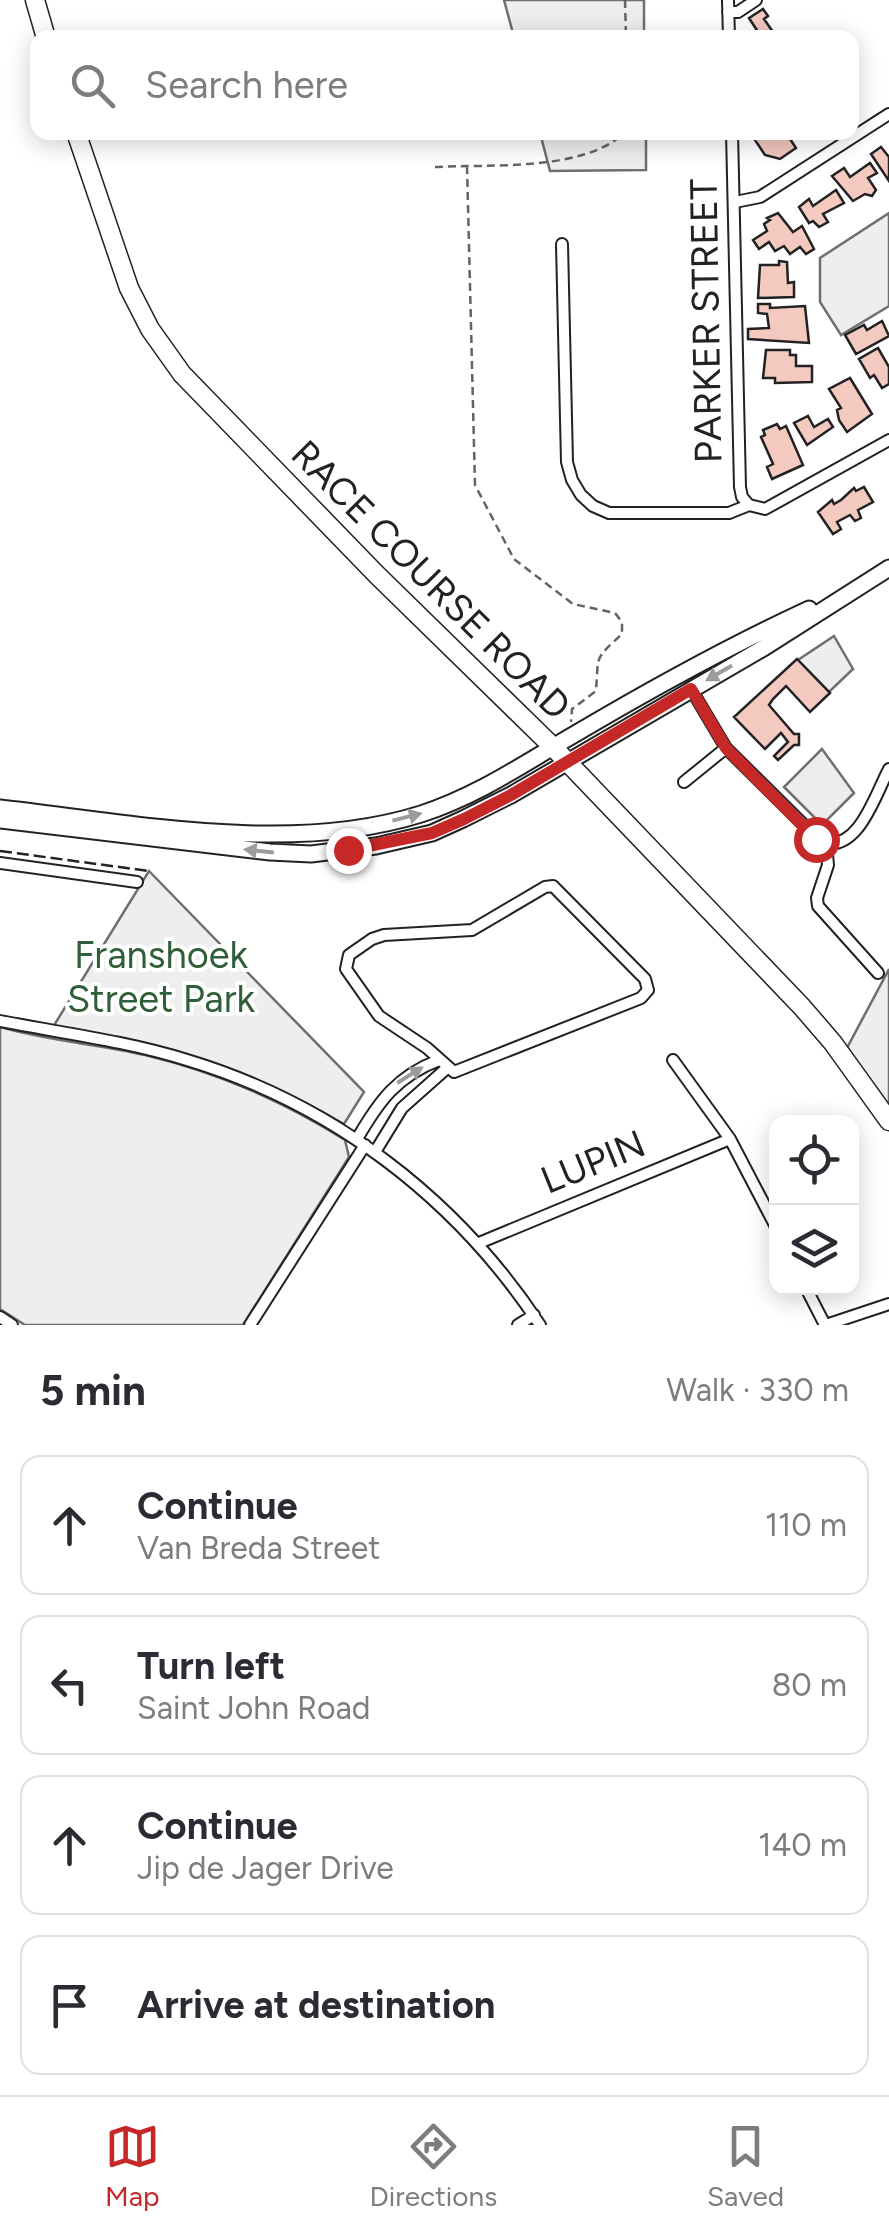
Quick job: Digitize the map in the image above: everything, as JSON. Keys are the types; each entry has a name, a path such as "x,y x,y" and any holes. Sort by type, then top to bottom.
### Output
{"main road":[{"path":"35,0 44,30"},
{"name":"RACE COURSE ROAD","path":"79,140 115,252 141,312 162,348 215,410 567,761 802,1007 833,1043 889,1122"},
{"path":"0,820 270,852 348,850 432,833 511,795 766,647 889,568"},
{"path":"0,808 264,833 331,830 406,818 446,805 494,782 766,629 854,588"}],"street":[{"path":"728,6 738,12 756,0"},
{"path":"859,133 889,114"},
{"name":"PARKER STREET","path":"732,140 740,487 749,505"},
{"path":"734,202 760,197 849,140"},
{"path":"562,244 568,462 576,488 594,506 617,515 730,513 749,505 761,509 774,506 889,440"},
{"path":"691,689 726,748 816,839 826,844 836,845 849,839 884,791 889,768"},
{"path":"684,782 726,748"},
{"path":"826,844 828,866 818,906 878,972"},
{"path":"0,862 137,882"},
{"path":"250,1325 365,1145 394,1085 421,1067 443,1064 458,1071 641,998 648,985 553,886 544,887 472,930 372,939 347,958 348,973 379,1016 443,1064"},
{"path":"0,1020 139,1047 213,1068 286,1098 365,1145 424,1189 479,1243 537,1320 518,1325"},
{"path":"673,1060 730,1139 769,1214"},
{"path":"365,1145 443,1064"},
{"name":"LUPIN","path":"479,1243 730,1139"},
{"path":"810,1295 825,1325 889,1304"},
{"path":"0,1318 12,1325"}],"path":[{"path":"625,0 626,30"},
{"path":"435,168 572,159 615,140"},
{"path":"466,166 473,460 479,495 514,558 573,604 611,611 622,626 622,634 599,656 596,692 572,709 571,722"}],"green space":[{"path":"504,0 644,0 644,30 512,30"},
{"path":"542,140 646,140 646,170 550,171"},
{"path":"889,213 889,306 841,335 820,302 820,258"},
{"path":"834,636 853,669 829,692 798,660"},
{"name":"Franshoek Street Park","path":"149,871 364,1092 344,1124 274,1088 204,1060 53,1027"},
{"path":"889,969 889,1107 847,1048"},
{"path":"0,1027 145,1055 198,1070 273,1100 345,1140 349,1157 243,1325 25,1325 0,1309"}],"shaded area":[{"path":"822,749 854,793 822,825 784,787"}],"building":[{"path":"763,9 772,30 757,30 749,18"},
{"path":"755,140 791,140 796,148 780,159 765,155"},
{"path":"881,147 889,157 889,181 871,154"},
{"path":"870,163 877,173 868,178 876,190 872,196 865,194 853,201 832,176 844,168 850,177"},
{"path":"836,190 844,203 823,214 828,222 819,227 813,221 809,223 799,207 809,199 813,206"},
{"path":"778,213 793,232 802,226 814,249 806,254 800,247 790,254 784,246 775,251 769,242 759,249 753,240 767,231 767,218"},
{"path":"779,261 787,262 788,283 794,282 794,297 758,298 760,265 779,265"},
{"path":"758,304 770,304 770,308 805,306 809,343 748,339 748,329 769,328 767,314 758,313"},
{"path":"882,321 889,336 856,354 845,335 864,325 867,330"},
{"path":"878,348 889,367 889,384 882,388 874,375 870,378 859,359"},
{"path":"766,350 790,350 790,355 796,355 796,366 812,366 812,382 775,383 775,378 763,378"},
{"path":"850,378 872,414 847,432 839,420 837,410 841,408 829,389"},
{"path":"808,416 814,427 828,419 833,427 807,445 794,423"},
{"path":"777,424 780,429 786,426 803,465 772,479 767,467 773,464 761,437 765,435 763,430"},
{"path":"864,487 873,502 858,510 861,518 855,521 850,515 837,522 841,529 833,534 818,512 854,488 856,491"},
{"path":"797,659 830,693 810,712 786,686 773,699 769,705 794,734 799,734 799,745 778,760 774,756 788,742 781,733 765,749 734,717"}],"fence":[{"path":"0,851 149,871"}],"route":[{"path":"348,850 432,833 464,819 691,689 726,748 816,839"}]}
